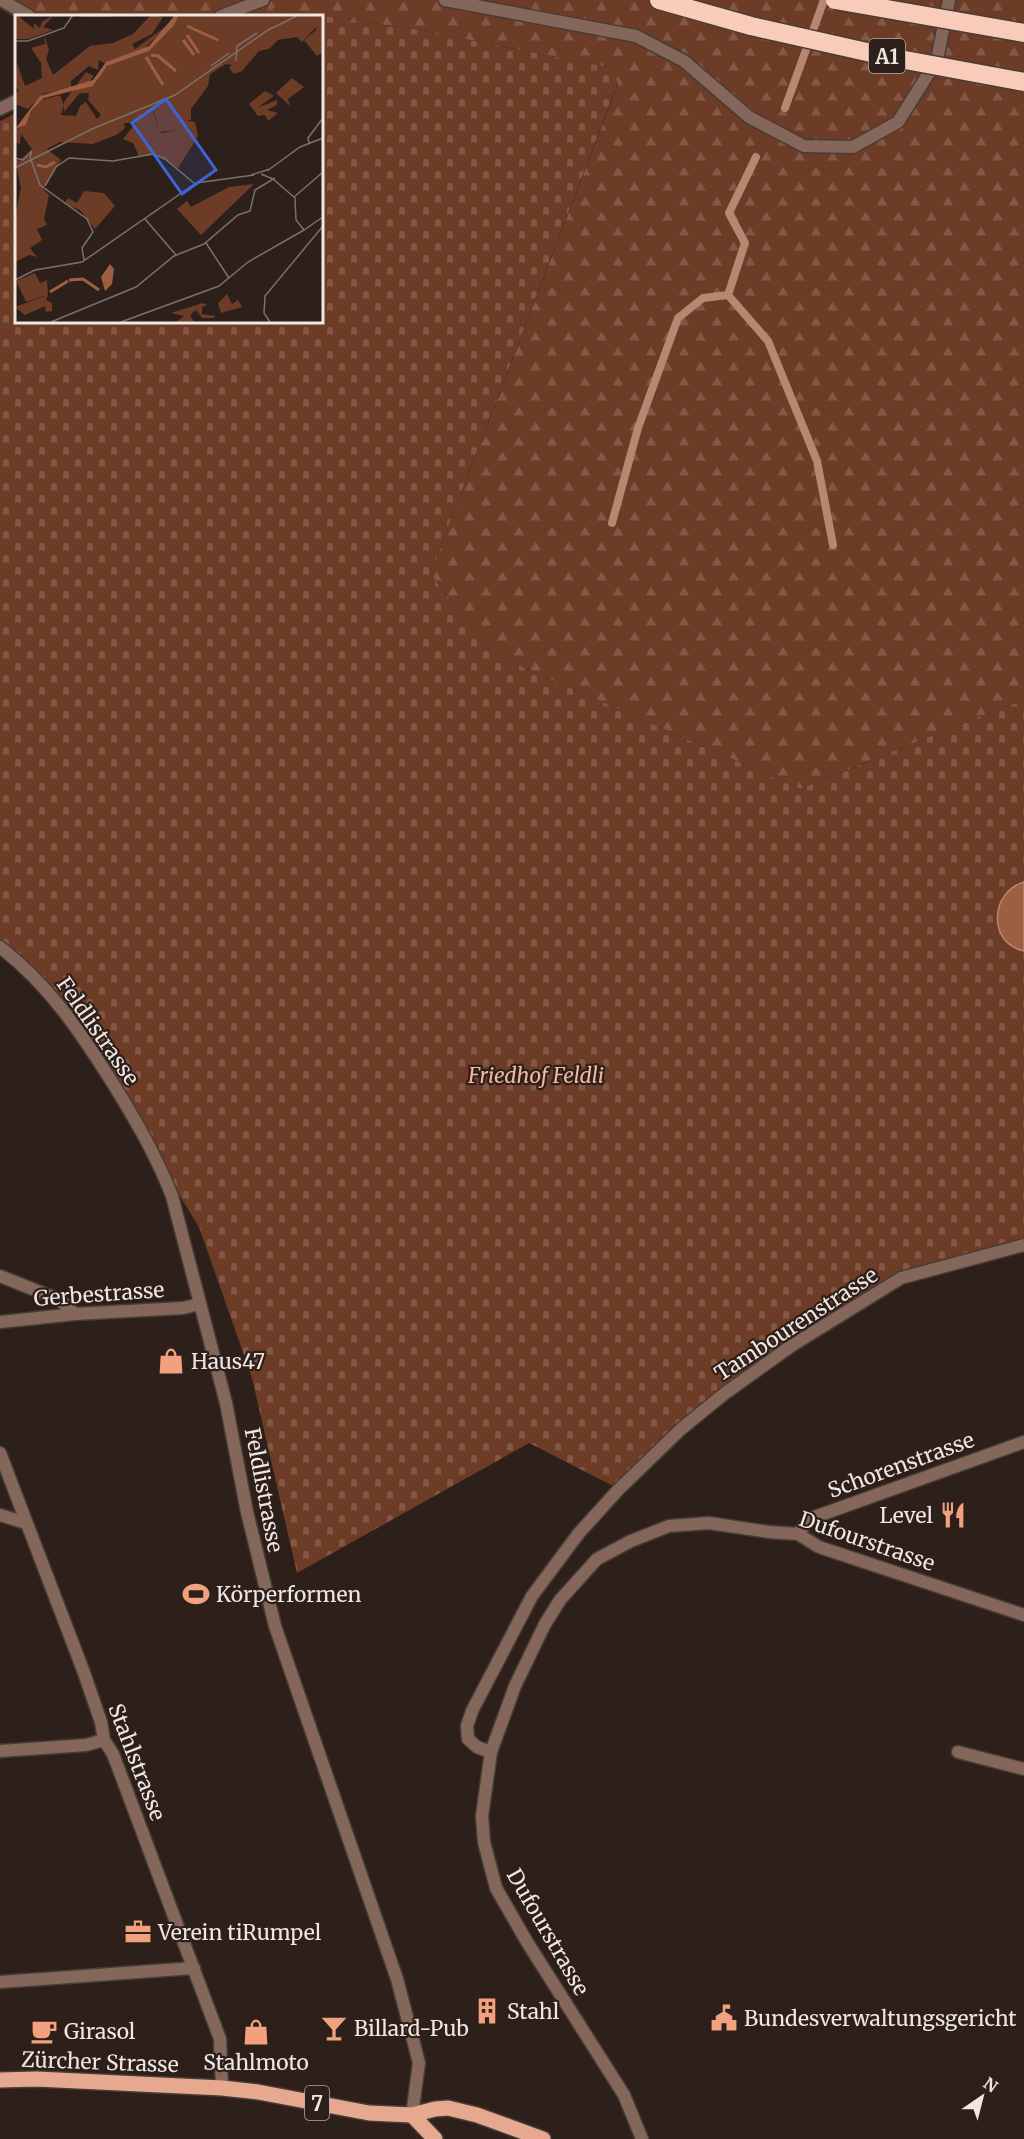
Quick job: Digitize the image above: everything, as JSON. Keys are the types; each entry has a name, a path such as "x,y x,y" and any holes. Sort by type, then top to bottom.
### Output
{"highway":[{"name":"A1","path":"659,0 751,26 889,57 1024,82"},
{"name":"A1","path":"836,0 1024,33"}],"main road":[{"name":"Zürcher Strasse","path":"0,2080 60,2079 222,2088 258,2092 369,2113 412,2115"},
{"name":"7","path":"412,2115 448,2108 477,2115 543,2139"},
{"path":"412,2115 435,2139"}],"street":[{"path":"1,0 27,15"},
{"path":"224,15 263,0"},
{"path":"445,0 636,36 684,61 749,117 804,146 853,147 898,122 937,60 949,0"},
{"path":"0,109 15,102"},
{"name":"Feldlistrasse","path":"0,947 35,977 65,1011 138,1124 159,1163 172,1196 226,1403 247,1512 275,1626 393,1968 411,2029 419,2063 412,2115"},
{"name":"Tambourenstrasse","path":"491,1752 477,1747 468,1739 467,1726 472,1711 532,1596 579,1533 619,1489 681,1429 724,1394 791,1346 901,1278 1024,1245"},
{"path":"0,1276 60,1300 75,1314"},
{"name":"Gerbestrasse","path":"0,1322 75,1314 183,1308 200,1304"},
{"name":"Schorenstrasse","path":"798,1534 809,1519 1024,1442"},
{"name":"Stahlstrasse","path":"0,1453 86,1679 101,1722 104,1740 113,1754 220,2039 222,2088"},
{"path":"0,1515 26,1523"},
{"name":"Dufourstrasse","path":"642,2139 624,2095 527,1942 496,1888 484,1842 482,1816 491,1752 514,1686 560,1600 597,1559 631,1541 669,1526 709,1523 798,1534 819,1548 1024,1615"},
{"path":"0,1751 86,1745 104,1740"},
{"path":"958,1752 1024,1769"},
{"path":"0,1982 194,1968"}],"green space":[{"path":"0,0 1024,0 1024,702 1008,705 800,789 493,654 430,574 618,84 608,67 413,29 271,8 252,15 15,15 15,17 0,8"},
{"name":"Friedhof Feldli","path":"271,8 318,15 252,15"},
{"name":"Friedhof Feldli","path":"322,16 413,29 608,67 618,83 430,574 493,654 800,789 1008,705 1024,702 1024,1245 901,1278 724,1394 619,1489 529,1443 297,1573 252,1378 199,1227 65,1011 0,947 0,121 15,114 15,322 322,322"}],"shaded area":[{"path":"1024,882 1024,951 1012,946 1004,938 997,917 1004,896"}],"waterway":[{"path":"785,108 824,0"},
{"path":"612,523 638,428 678,318 703,298 728,295 745,243 729,213 756,157"},
{"path":"728,295 768,341 817,461 833,545"}],"place":[{"name":"Haus47","path":"171,1361"},
{"name":"Level","path":"953,1515"},
{"name":"Körperformen","path":"196,1594"},
{"name":"Verein tiRumpel","path":"138,1932"},
{"name":"Stahl","path":"487,2011"},
{"name":"Bundesverwaltungsgericht","path":"724,2018"},
{"name":"Billard-Pub","path":"334,2028"},
{"name":"Girasol","path":"44,2031"},
{"name":"Stahlmoto","path":"256,2032"}]}
